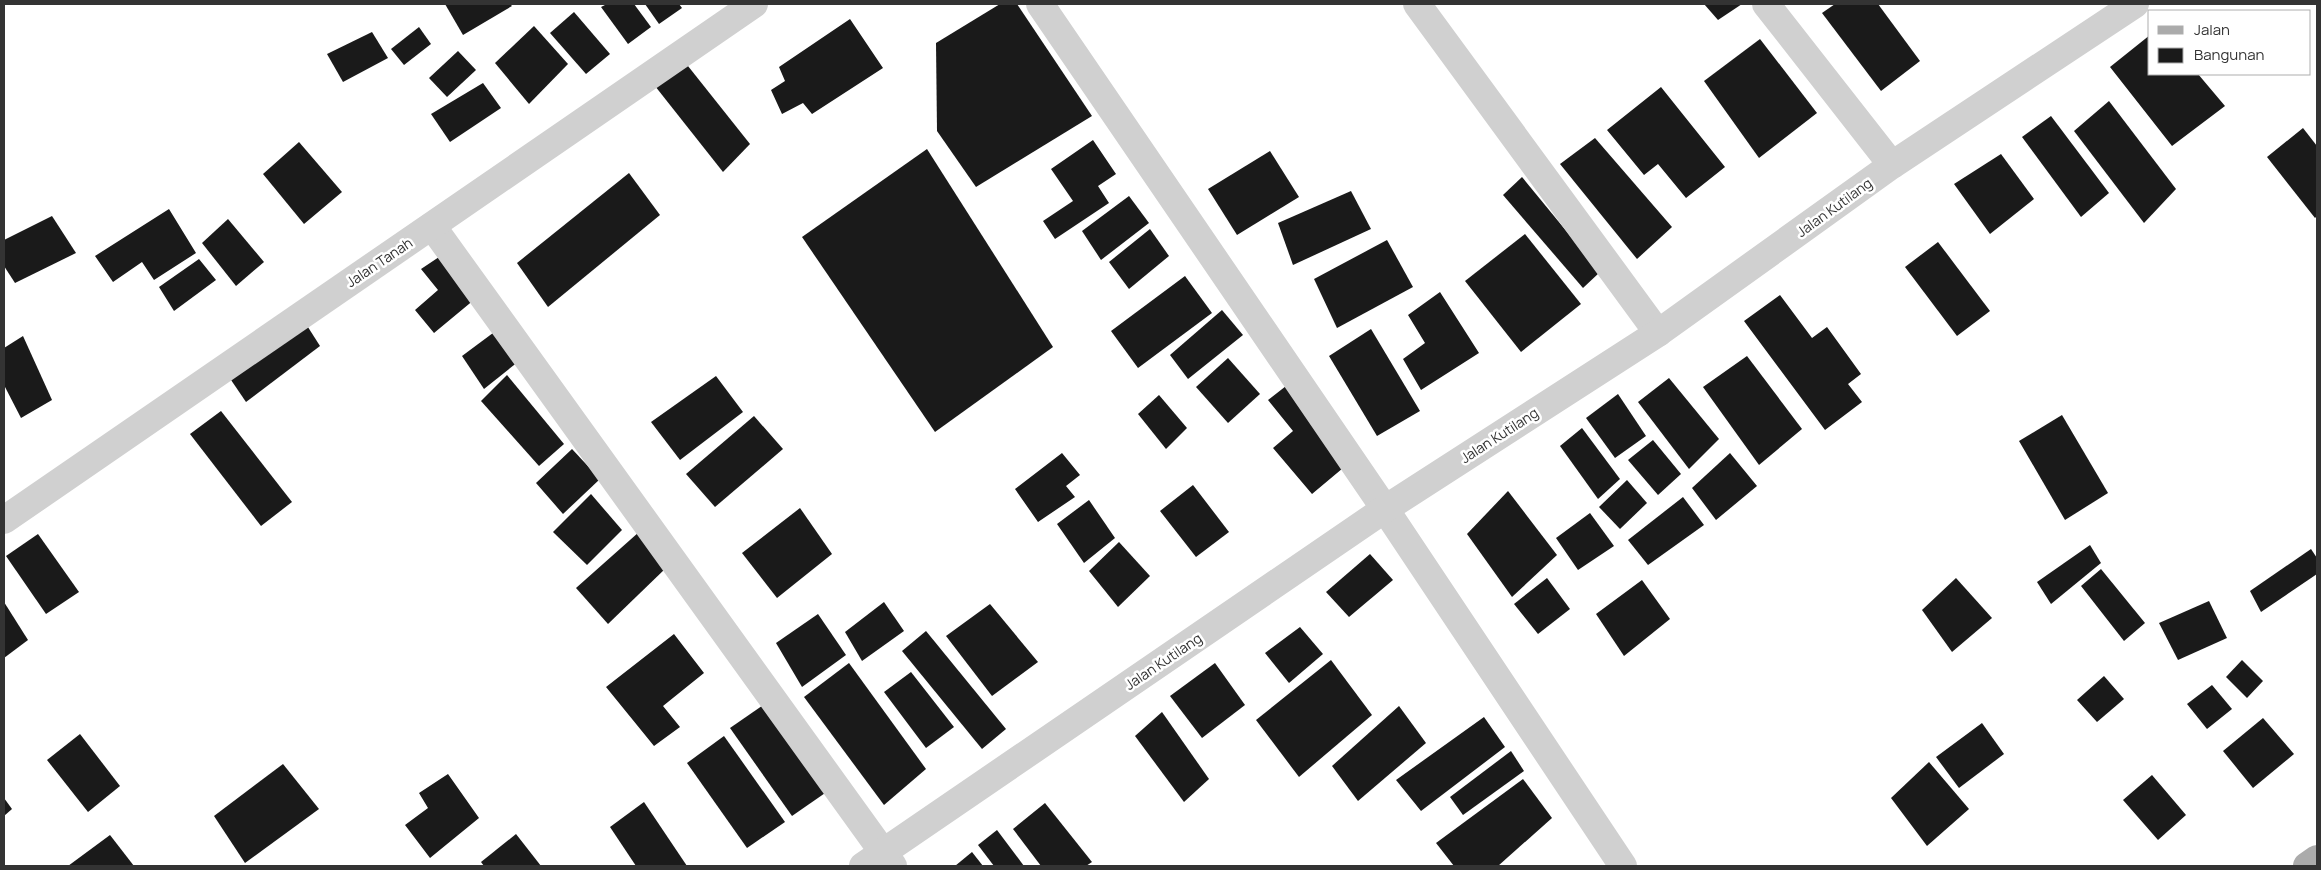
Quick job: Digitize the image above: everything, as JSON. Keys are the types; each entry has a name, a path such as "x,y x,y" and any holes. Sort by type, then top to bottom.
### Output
{"main road":[{"path":"2307,866 2317,859"}],"street":[{"name":"Jalan Tanah","path":"4,520 754,4"},
{"path":"1040,4 1386,509 1623,866"},
{"path":"1417,4 1658,334"},
{"path":"1766,4 1892,165"},
{"name":"Jalan Kutilang","path":"880,862 1386,509 1658,334 1892,165 2135,4"},
{"path":"432,226 880,862"}],"building":[{"path":"445,4 510,4 512,6 463,35"},
{"path":"607,4 634,4 651,27 628,44 601,7"},
{"path":"645,4 679,4 682,8 659,24"},
{"path":"1000,4 1017,4 1092,116 976,187 937,131 936,43"},
{"path":"1704,4 1742,4 1718,20"},
{"path":"1835,4 1878,4 1920,61 1881,91 1822,13"},
{"path":"574,12 610,54 586,74 550,33"},
{"path":"850,19 883,68 812,114 803,103 782,114 771,90 785,81 779,67"},
{"path":"534,26 568,64 529,104 495,63"},
{"path":"419,27 431,44 404,65 391,49"},
{"path":"372,32 388,58 343,82 327,54"},
{"path":"2148,37 2148,75 2199,75 2225,106 2172,146 2110,67"},
{"path":"1760,39 1817,113 1759,158 1704,81"},
{"path":"458,51 476,70 447,97 429,78"},
{"path":"684,61 750,144 723,172 655,86"},
{"path":"483,83 501,108 450,142 431,114"},
{"path":"1661,87 1725,167 1686,198 1658,164 1644,175 1607,130"},
{"path":"2109,101 2176,189 2144,223 2074,131"},
{"path":"2051,116 2109,193 2081,217 2022,137"},
{"path":"2303,128 2317,146 2317,216 2315,218 2267,157"},
{"path":"1595,138 1672,227 1637,259 1560,164"},
{"path":"1093,140 1116,174 1098,186 1109,203 1055,239 1043,221 1073,201 1051,169"},
{"path":"299,142 342,192 304,224 263,174"},
{"path":"927,149 1053,347 935,432 802,237"},
{"path":"1270,151 1299,197 1237,235 1208,189"},
{"path":"2001,154 2034,199 1990,234 1954,184"},
{"path":"629,173 660,215 548,307 517,263"},
{"path":"1522,177 1600,272 1583,288 1503,195"},
{"path":"1351,191 1371,229 1293,265 1278,223"},
{"path":"1129,196 1149,223 1101,260 1082,231"},
{"path":"169,209 196,253 154,280 142,262 113,282 95,256"},
{"path":"52,216 76,253 15,283 4,266 4,240"},
{"path":"228,219 264,262 236,286 202,243"},
{"path":"1150,229 1169,256 1129,289 1109,262"},
{"path":"1525,234 1581,304 1521,352 1465,281"},
{"path":"1387,240 1413,287 1337,328 1314,279"},
{"path":"1938,242 1990,311 1957,336 1905,267"},
{"path":"442,255 475,299 434,333 415,310 438,290 421,269"},
{"path":"199,259 216,280 174,311 159,287"},
{"path":"1185,276 1212,313 1138,368 1111,331"},
{"path":"1440,292 1479,353 1421,390 1403,359 1425,343 1408,315"},
{"path":"1780,295 1812,338 1827,327 1861,374 1848,384 1862,402 1825,430 1744,321"},
{"path":"1222,310 1243,335 1188,379 1170,355"},
{"path":"306,324 320,346 246,402 229,377"},
{"path":"1371,329 1420,411 1377,436 1329,356"},
{"path":"497,330 519,361 484,389 462,356"},
{"path":"23,336 52,400 21,418 4,385 4,348"},
{"path":"1747,356 1802,429 1759,465 1703,387"},
{"path":"1228,358 1260,394 1228,423 1196,387"},
{"path":"507,375 564,444 539,466 481,401"},
{"path":"716,376 743,412 680,460 651,422"},
{"path":"1669,378 1719,439 1689,469 1638,402"},
{"path":"1286,386 1349,463 1312,494 1273,448 1293,431 1268,400"},
{"path":"1618,394 1646,436 1615,458 1586,418"},
{"path":"1159,395 1187,428 1166,449 1138,414"},
{"path":"221,411 292,502 261,526 190,434"},
{"path":"2062,415 2108,493 2065,520 2019,441"},
{"path":"754,416 783,449 715,507 686,474"},
{"path":"1582,428 1620,479 1598,499 1560,446"},
{"path":"1653,440 1681,474 1658,495 1628,460"},
{"path":"572,449 600,479 563,514 536,483"},
{"path":"1062,453 1080,475 1066,486 1075,497 1038,522 1015,489"},
{"path":"1730,453 1757,486 1716,520 1692,488"},
{"path":"1627,480 1647,503 1620,529 1599,507"},
{"path":"1193,485 1229,532 1196,557 1160,511"},
{"path":"1508,491 1557,555 1512,597 1467,534"},
{"path":"591,494 622,530 587,565 553,532"},
{"path":"1683,497 1704,525 1648,565 1628,540"},
{"path":"1089,500 1115,538 1084,563 1057,524"},
{"path":"800,508 832,554 777,598 742,553"},
{"path":"1590,513 1614,546 1578,570 1556,538"},
{"path":"639,532 667,567 608,624 576,588"},
{"path":"38,534 79,592 46,614 6,556"},
{"path":"1119,542 1150,576 1118,607 1089,571"},
{"path":"2090,545 2101,563 2051,604 2037,582"},
{"path":"2311,549 2317,558 2317,574 2261,612 2250,591"},
{"path":"1370,554 1393,580 1349,617 1326,592"},
{"path":"2101,569 2145,623 2124,641 2081,586"},
{"path":"1547,578 1570,609 1538,634 1514,604"},
{"path":"1956,578 1992,618 1952,652 1922,610"},
{"path":"1642,580 1670,619 1624,656 1596,614"},
{"path":"2209,601 2227,638 2178,660 2159,623"},
{"path":"4,602 28,640 4,658"},
{"path":"884,602 904,631 862,661 845,632"},
{"path":"990,604 1038,662 992,696 946,636"},
{"path":"818,614 846,655 802,687 776,643"},
{"path":"1300,627 1323,654 1289,683 1265,653"},
{"path":"926,631 1006,729 982,749 902,651"},
{"path":"674,634 704,673 663,706 680,727 654,746 606,687"},
{"path":"1331,660 1372,715 1299,777 1256,720"},
{"path":"2242,660 2263,681 2247,698 2226,677"},
{"path":"849,663 926,769 884,805 804,697"},
{"path":"1215,663 1245,705 1202,738 1170,696"},
{"path":"911,672 954,727 926,748 884,692"},
{"path":"2104,676 2124,699 2097,722 2077,700"},
{"path":"2212,685 2232,709 2207,729 2187,704"},
{"path":"766,703 828,791 792,816 730,728"},
{"path":"1399,706 1426,743 1358,801 1332,766"},
{"path":"1162,712 1209,779 1184,802 1135,736"},
{"path":"1484,717 1505,747 1421,811 1396,780"},
{"path":"2263,718 2294,754 2253,788 2223,751"},
{"path":"1982,723 2004,754 1959,788 1936,757"},
{"path":"80,734 120,786 88,812 47,760"},
{"path":"724,736 785,822 747,848 687,763"},
{"path":"1511,751 1524,771 1463,815 1450,797"},
{"path":"1929,762 1969,809 1927,846 1891,798"},
{"path":"283,764 319,809 245,863 214,816"},
{"path":"448,774 479,818 430,858 405,825 428,808 419,793"},
{"path":"2152,775 2186,815 2158,840 2123,800"},
{"path":"1523,779 1552,818 1498,866 1454,866 1436,843"},
{"path":"4,798 12,809 4,816"},
{"path":"644,802 687,866 636,866 610,827"},
{"path":"1045,803 1092,862 1086,866 1041,866 1013,829"},
{"path":"997,830 1024,866 994,866 978,845"},
{"path":"516,834 541,866 484,866 481,862"},
{"path":"110,835 134,866 68,866"},
{"path":"972,852 983,866 955,866"}]}
